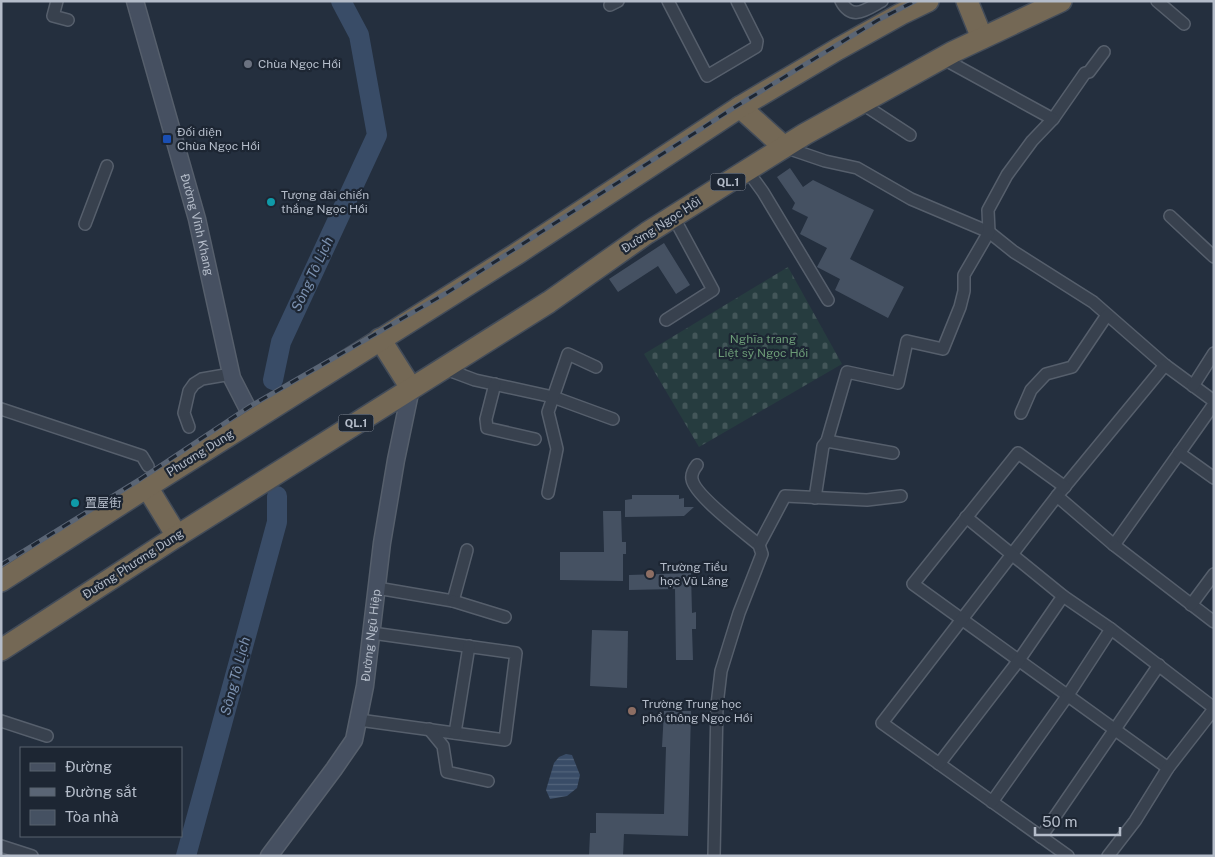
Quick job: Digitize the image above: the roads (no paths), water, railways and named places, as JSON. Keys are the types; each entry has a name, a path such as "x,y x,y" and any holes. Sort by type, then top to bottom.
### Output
{"highway":[{"path":"411,388 380,339 518,253 740,107 838,49 928,1"},
{"path":"967,1 982,38"},
{"name":"Đường Ngọc Hồi","path":"266,480 548,302 646,232 784,147 942,58 1061,1"},
{"path":"740,107 784,147"},
{"name":"Phương Dung","path":"148,476 254,419 380,339"},
{"path":"1,581 148,476 177,536"},
{"name":"Đường Phương Dung","path":"1,650 266,480"}],"street":[{"path":"57,1 53,16 68,20"},
{"name":"Đường Vĩnh Khang","path":"135,1 197,220 231,374 254,419"},
{"path":"668,1 707,76 757,44 737,1"},
{"path":"841,1 844,8 852,12 864,11 882,1"},
{"path":"1157,1 1184,24"},
{"path":"815,498 824,446 848,372 898,383 907,340 943,349 960,307 964,291 964,274 990,232 988,210 1007,176 1032,141 1053,119 1085,72 1089,72 1104,52"},
{"path":"942,58 1053,119"},
{"path":"861,103 910,135"},
{"path":"784,147 824,161 858,168 911,199 990,232 1014,252 1093,302 1165,365 1214,402 1114,546"},
{"path":"85,224 107,166"},
{"path":"748,170 828,300"},
{"path":"666,320 713,290 673,216"},
{"path":"1170,216 1214,257"},
{"path":"1021,413 1031,390 1046,374 1072,367 1107,315"},
{"path":"1193,386 1214,353"},
{"path":"548,493 557,449 548,412 568,354 596,367"},
{"path":"1068,856 882,723 1057,496 1165,365"},
{"path":"443,368 475,380 552,397 613,419"},
{"path":"189,427 184,412 189,390 202,379 231,374"},
{"path":"495,384 486,420 487,428 536,439"},
{"name":"Đường Ngũ Hiệp","path":"269,856 354,740 366,686 382,543 411,388"},
{"path":"1,409 142,456 148,476"},
{"path":"827,441 893,453"},
{"path":"1065,487 1018,453 913,584 1168,768"},
{"path":"1179,453 1214,478"},
{"path":"697,465 693,471 692,479 695,486 706,500 759,545 762,554 739,613 720,671 717,705 714,856"},
{"path":"759,545 785,496 867,500 901,496"},
{"path":"1057,496 1114,546 1214,622"},
{"path":"966,517 1063,596 1111,628 1214,708 1209,723 1168,768 1135,821 1108,856"},
{"path":"453,601 467,550"},
{"path":"1191,605 1214,574"},
{"path":"377,588 453,601 505,617"},
{"path":"940,764 1063,596"},
{"path":"992,802 1068,695 1111,628"},
{"path":"359,720 504,740 516,653 372,633"},
{"path":"455,733 469,646"},
{"path":"1041,837 1159,665"},
{"path":"1,722 47,736"},
{"path":"429,729 443,746 447,772 488,781"},
{"path":"1,846 32,856"}],"water":[{"path":"566,754 572,755 580,775 577,788 567,796 550,799 546,790 554,763 559,757"}],"waterway":[{"name":"Sông Tô Lịch","path":"273,380 281,342 377,135 359,35 341,1"},
{"name":"Sông Tô Lịch","path":"186,856 277,522 277,496"}],"railway":[{"path":"1,565 139,480 249,407 448,292 735,107 878,20 915,1"}],"place":[{"name":"Chùa Ngọc Hồi","path":"248,64"},
{"name":"Đối diện Chùa Ngọc Hồi","path":"167,139"},
{"name":"Tượng đài chiến thắng Ngọc Hồi","path":"271,202"},
{"name":"置屋街","path":"75,503"},
{"name":"Trường Tiểu học Vũ Lăng","path":"650,574"},
{"name":"Trường Trung học phổ thông Ngọc Hồi","path":"632,711"}],"park label":[{"name":"Nghĩa trang Liệt sỹ Ngọc Hồi","path":"763,346"}]}
